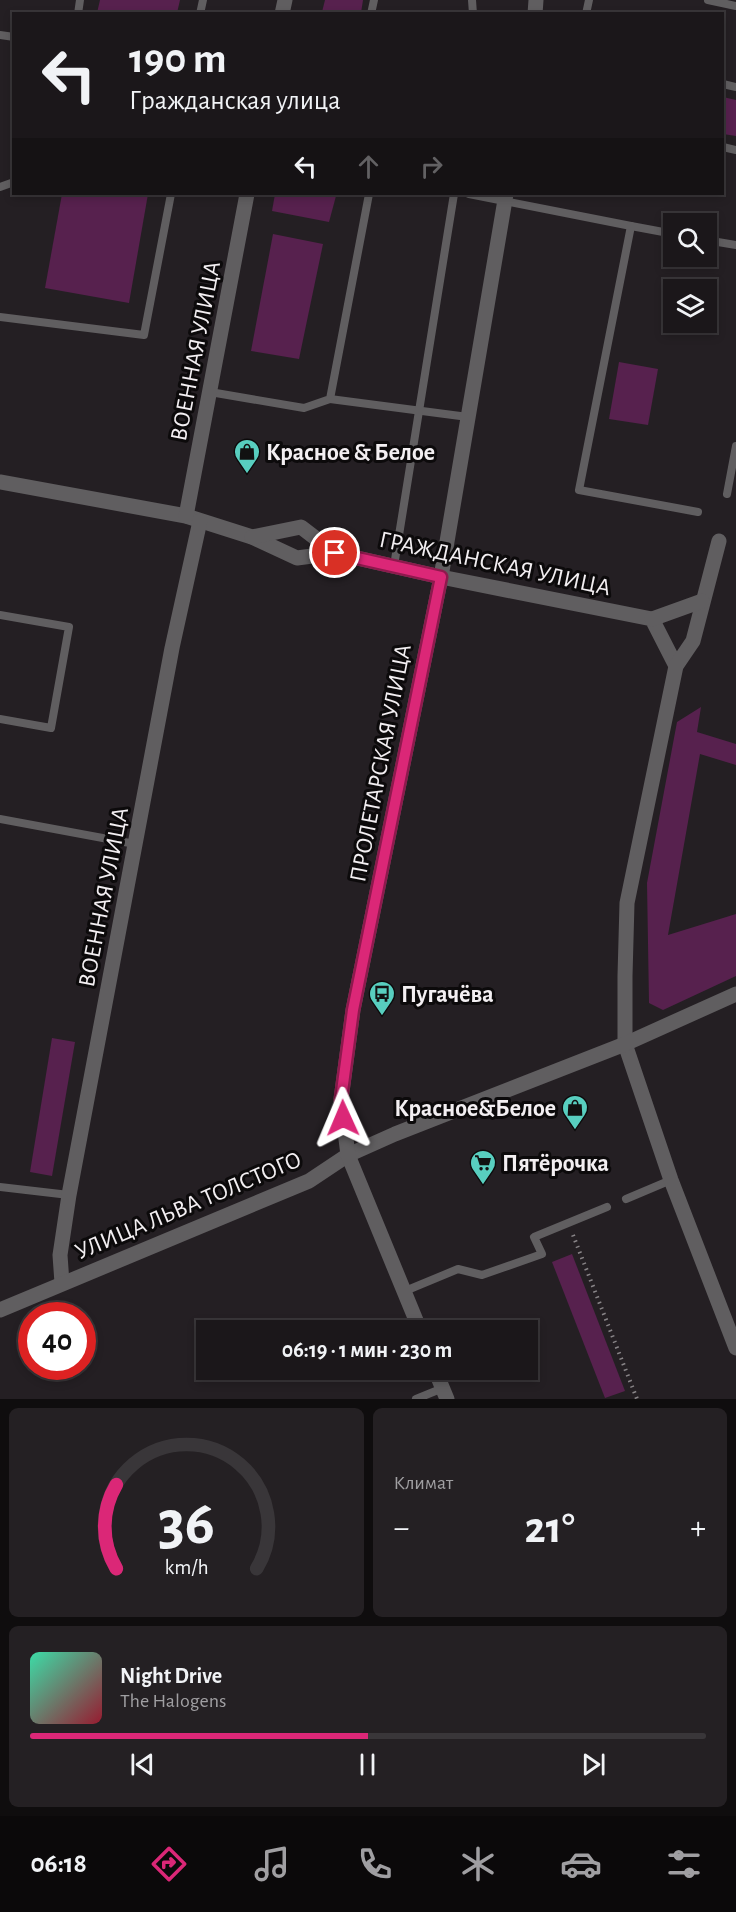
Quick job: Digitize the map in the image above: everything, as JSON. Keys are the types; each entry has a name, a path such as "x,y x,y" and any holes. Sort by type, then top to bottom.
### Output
{"street":[{"name":"ВОЕННАЯ УЛИЦА","path":"62,1283 60,1255 69,1195 172,648 193,519 210,392 247,195"},
{"name":"ПРОЛЕТАРСКАЯ УЛИЦА","path":"416,1320 348,1155 341,1099 353,1010 441,577 506,197"},
{"name":"ГРАЖДАНСКАЯ УЛИЦА","path":"0,482 193,519 252,537 297,558 335,553 441,577 652,619"},
{"path":"252,537 301,526 335,553"},
{"path":"719,541 693,641 676,666 627,903 625,1044 671,1180 736,1348"},
{"path":"676,666 652,619 702,601"},
{"name":"УЛИЦА ЛЬВА ТОЛСТОГО","path":"0,1310 309,1181 348,1155 395,1134 625,1044 736,994"}],"lane":[{"path":"708,0 736,6"},
{"path":"0,317 144,335 171,195"},
{"path":"330,399 369,195"},
{"path":"394,566 454,195"},
{"path":"481,195 506,197 663,232"},
{"path":"631,226 579,490 698,512"},
{"path":"717,242 736,245"},
{"path":"210,392 304,408 330,399 468,417"},
{"path":"727,494 736,446"},
{"path":"0,615 69,627 51,728 0,719"},
{"path":"0,819 135,844"},
{"path":"626,1199 671,1180"},
{"path":"0,1187 69,1195"},
{"path":"405,1291 458,1269 482,1275 542,1254 534,1237 607,1207"},
{"path":"416,1399 445,1393"}],"path":[{"path":"568,1223 637,1399"}],"shaded area":[{"path":"100,0 180,0 177,12 97,12"},
{"path":"325,0 363,0 361,12 322,12"},
{"path":"724,97 736,100 736,136 724,134"},
{"path":"62,195 148,195 129,303 45,288"},
{"path":"275,195 336,196 329,222 272,211"},
{"path":"273,234 323,244 299,359 251,351"},
{"path":"619,362 658,369 648,425 609,419"},
{"path":"701,707 697,732 736,744 736,765 700,754 668,935 736,914 736,976 663,1010 649,1003 647,883 677,722"},
{"path":"52,1038 75,1042 52,1176 30,1172"},
{"path":"572,1254 625,1391 605,1398 552,1262"}],"place":[{"name":"Красное & Белое","path":"247,475"},
{"name":"Пугачёва","path":"382,1017"},
{"name":"Красное&Белое","path":"575,1131"},
{"name":"Пятёрочка","path":"483,1186"}],"route":[{"path":"335,553 441,577 353,1010 341,1099 343,1118"}]}
